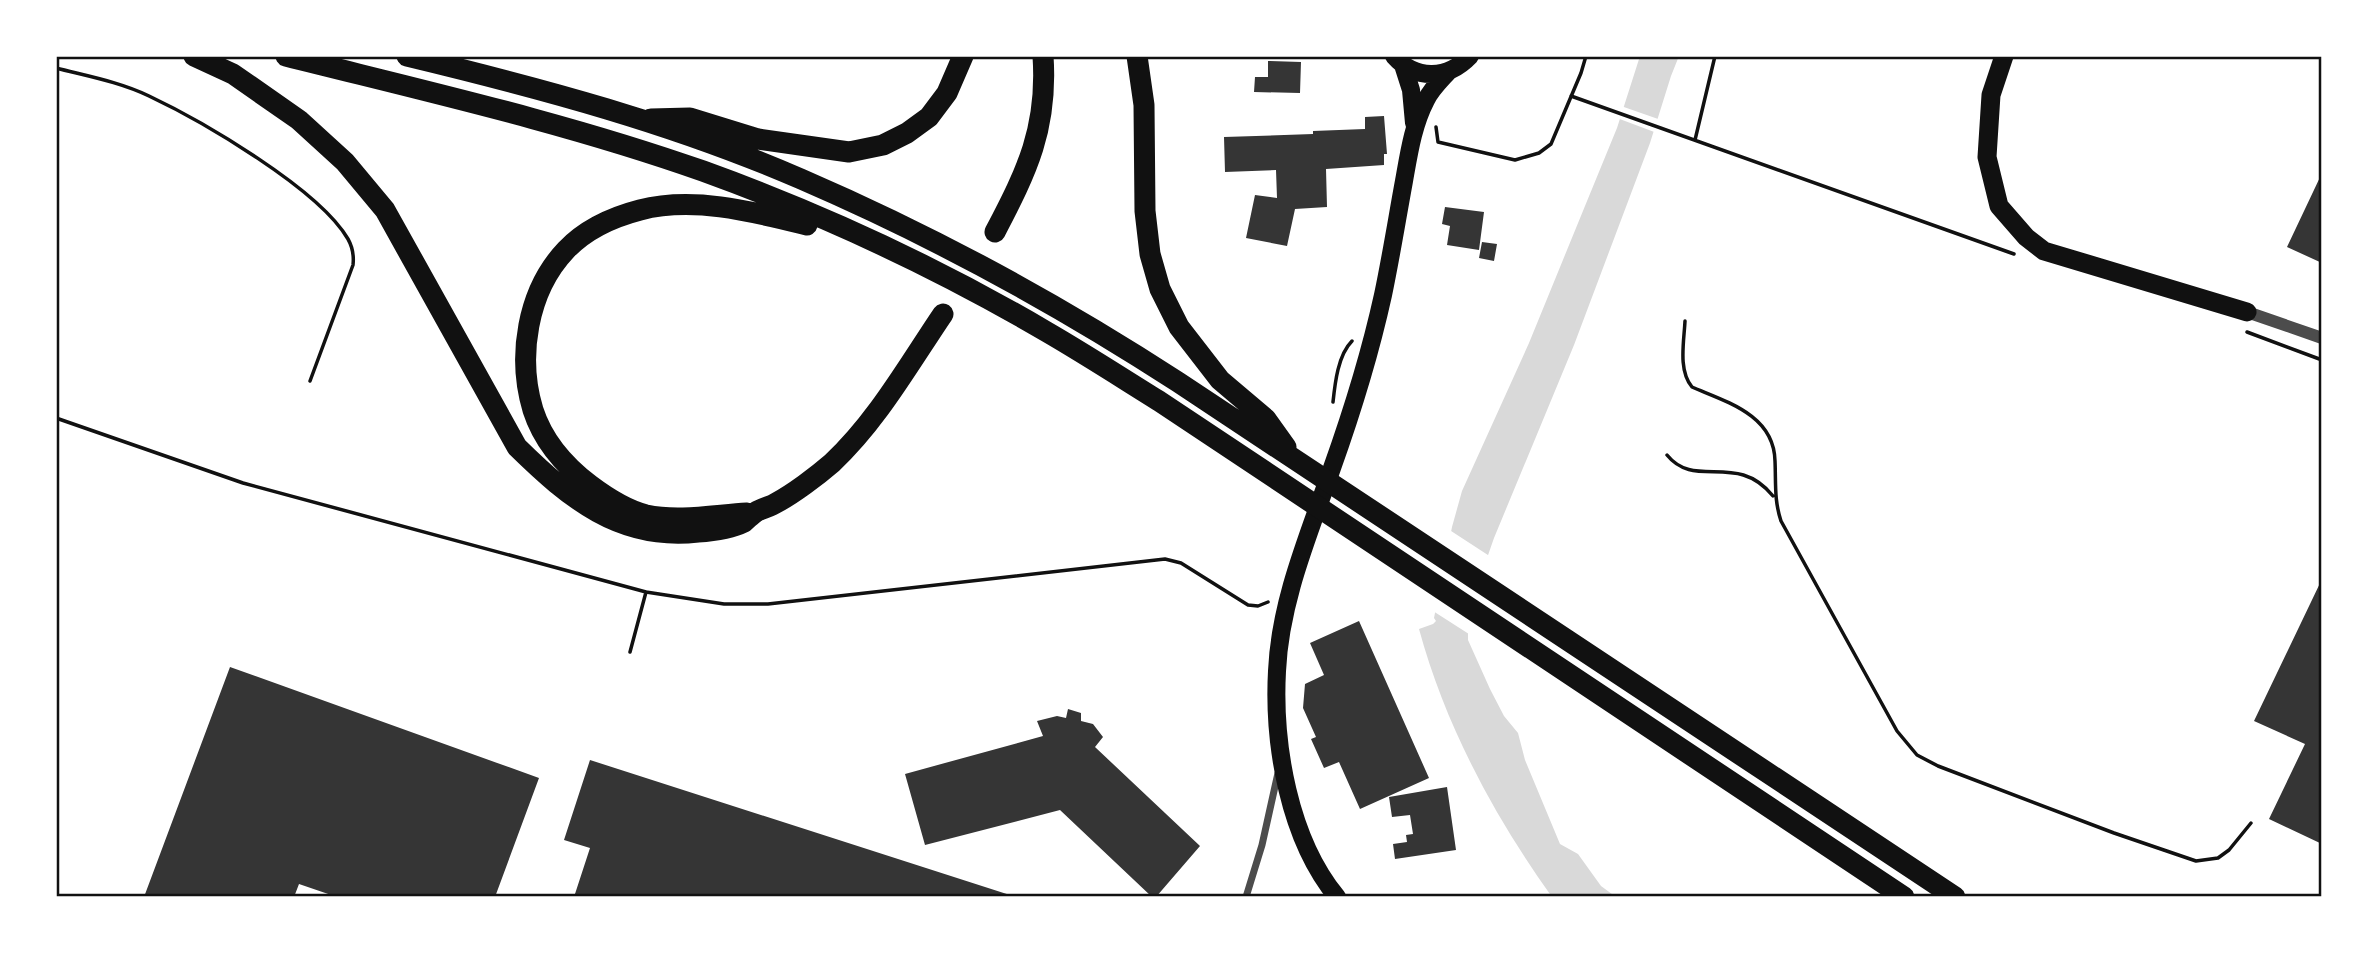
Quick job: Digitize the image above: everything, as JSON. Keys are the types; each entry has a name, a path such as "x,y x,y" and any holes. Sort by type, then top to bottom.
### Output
{"highway":[{"path":"194,56 233,74 299,120 345,162 385,210 517,447 567,494 591,510 623,523 661,532 722,530 776,503 832,463 870,419 943,314"},
{"path":"286,56 495,108 703,171 873,241 1047,331 1159,401 1904,897"},
{"path":"407,56 517,84 637,119 716,146 801,179 935,241 1006,278 1105,335 1490,587 1955,897"},
{"path":"637,119 690,118 758,139 849,152 883,145 907,134 929,117 947,93 963,56"},
{"path":"995,232 1026,172 1036,145 1042,108 1043,56"},
{"path":"1137,56 1144,105 1145,211 1150,254 1160,289 1178,327 1220,380 1266,419 1305,466"},
{"path":"2004,56 1991,95 1987,157 1999,206 2020,232 2044,251 2248,312"},
{"path":"756,512 697,517 645,514 620,504 599,491 568,465 543,432 533,410 527,379 526,350 530,320 539,290 566,250 600,225 642,209 705,206 752,212 873,241"}],"main road":[{"path":"1399,61 1417,72 1432,75 1450,71 1470,56"},
{"path":"1399,61 1411,90 1414,129"},
{"path":"1337,897 1314,860 1300,827 1281,762 1277,673 1283,620 1368,353 1382,297 1414,129 1431,90 1450,71"}],"street":[{"path":"2248,312 2322,338"},
{"path":"1246,897 1262,845 1281,762"}],"path":[{"path":"1436,120 1438,142 1515,160 1539,153 1550,145 1586,56"},
{"path":"1695,140 1715,56"},
{"path":"56,68 147,95 180,112 289,180 341,229 354,255 353,265 310,381"},
{"path":"1571,96 2007,251"},
{"path":"1685,321 1686,380 1692,387 1752,415 1769,432 1775,451 1774,497 1781,521 1897,731 1917,755 1938,766 2114,833 2196,861 2218,858 2229,850 2251,823"},
{"path":"56,418 243,483 646,592 724,604 768,604 1165,559 1181,563 1248,605 1258,606 1272,598"},
{"path":"1667,455 1679,467 1688,470 1750,476 1766,487 1774,497"},
{"path":"630,652 646,592"}],"shaded area":[{"path":"1640,56 1679,56 1650,143 1574,345 1494,538 1472,601 1468,625 1468,640 1504,716 1518,733 1525,760 1560,844 1578,854 1601,886 1616,897 1552,897 1491,802 1457,735 1419,629 1436,621 1434,618 1452,527 1462,491 1529,343 1617,128"}],"pier":[{"path":"1621,106 1661,120 1657,133 1617,118"},
{"path":"1448,529 1491,557 1476,602 1471,625 1472,636 1433,611"}],"building":[{"path":"1268,61 1301,62 1300,93 1254,92 1255,77 1268,77"},
{"path":"1384,116 1387,154 1384,154 1384,165 1326,169 1327,207 1295,209 1287,246 1246,238 1255,195 1277,198 1276,170 1225,172 1224,137 1365,129 1365,117"},
{"path":"2322,173 2322,263 2287,247"},
{"path":"1445,207 1484,212 1479,250 1447,245 1450,226 1442,224"},
{"path":"1482,242 1497,244 1494,261 1479,258"},
{"path":"2322,579 2322,844 2269,819 2305,744 2254,721"},
{"path":"1359,621 1429,778 1360,809 1339,762 1324,768 1311,739 1316,737 1303,708 1305,684 1324,675 1310,643"},
{"path":"230,667 539,778 495,897 337,897 299,884 294,897 144,897"},
{"path":"1068,709 1081,713 1081,721 1093,724 1103,737 1095,747 1200,846 1156,897 1152,897 1060,810 925,845 905,774 1043,736 1037,721 1057,716 1066,718"},
{"path":"590,760 1013,897 574,897 590,848 564,840"},
{"path":"1447,787 1456,850 1395,859 1393,844 1407,842 1406,835 1413,834 1410,815 1392,817 1389,797"}]}
